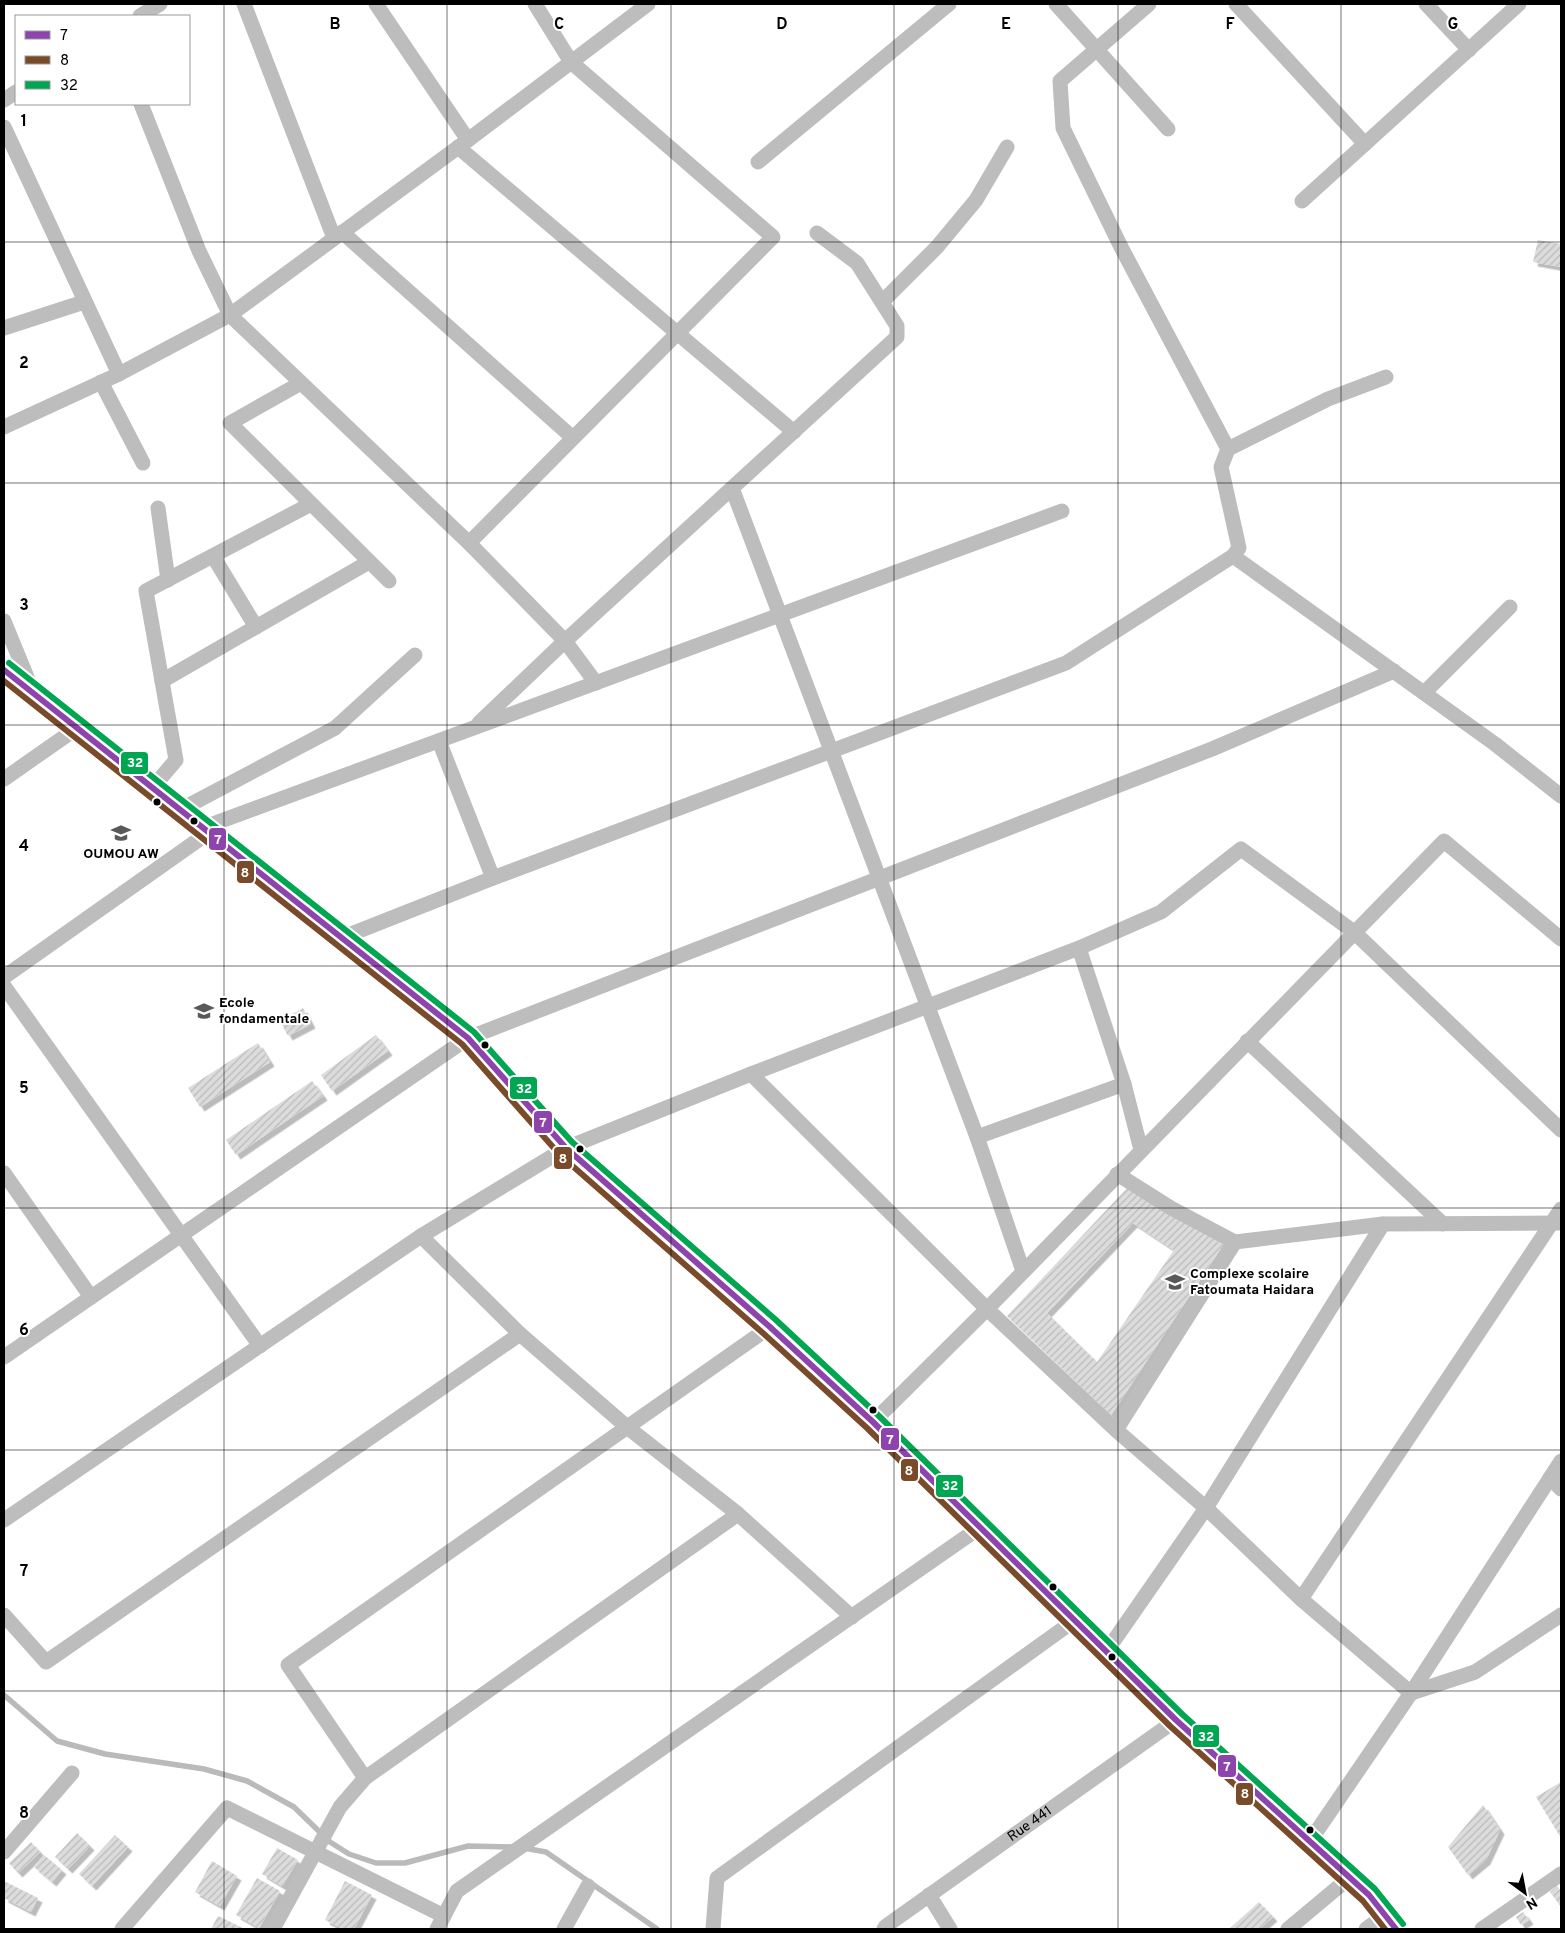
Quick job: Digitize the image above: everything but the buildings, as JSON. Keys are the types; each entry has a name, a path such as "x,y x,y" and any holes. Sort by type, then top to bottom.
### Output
{"street":[{"path":"142,15 160,4"},
{"path":"244,4 338,235 573,438"},
{"path":"376,4 463,143 677,333 794,432"},
{"path":"469,543 773,237 571,62 535,4"},
{"path":"4,427 119,374 230,315 648,4"},
{"path":"758,162 949,4"},
{"path":"1056,4 1168,129"},
{"path":"1149,4 1060,81 1062,128 1121,247 1228,449"},
{"path":"1236,4 1365,144"},
{"path":"1426,4 1469,50"},
{"path":"1302,201 1519,4"},
{"path":"4,100 15,93"},
{"path":"141,105 199,251 230,315 469,543 565,641 596,683"},
{"path":"4,127 119,374"},
{"path":"882,302 937,247 976,200 1007,147"},
{"path":"474,728 565,641 897,337 897,326 857,263 817,232"},
{"path":"4,328 84,302"},
{"path":"341,938 492,878 1066,663 1233,556 1238,548 1221,467 1228,449 1328,399 1386,377"},
{"path":"102,382 142,463"},
{"path":"302,383 230,423 389,581"},
{"path":"732,488 977,1137 1023,1271"},
{"path":"152,788 176,760 146,591 311,504"},
{"path":"158,508 168,580"},
{"path":"4,977 205,830 439,741 1062,511"},
{"path":"213,556 256,627"},
{"path":"1233,556 1495,744 1561,796"},
{"path":"162,681 369,562"},
{"path":"1424,693 1510,607"},
{"path":"4,621 35,695"},
{"path":"180,810 334,728 415,655"},
{"path":"4,670 468,1038 566,1148 770,1327 873,1422 1176,1720 1369,1895 1396,1929"},
{"path":"4,1357 468,1038 1212,749 1394,671"},
{"path":"4,779 77,728"},
{"path":"439,741 492,878"},
{"path":"873,1422 987,1309 1444,841 1561,939"},
{"path":"4,1520 421,1236 566,1148 751,1074 1079,948 1161,912 1241,849 1354,932 1561,1130"},
{"path":"1079,948 1124,1084 1141,1150"},
{"path":"4,986 260,1346"},
{"path":"1248,1041 1443,1224"},
{"path":"751,1074 987,1309 1116,1430 1206,1508 1301,1599 1411,1693"},
{"path":"977,1137 1124,1084"},
{"path":"4,1173 91,1297"},
{"path":"1117,1174 1171,1208 1235,1242 1383,1224 1557,1223"},
{"path":"1301,1599 1557,1223 1561,1209"},
{"path":"1106,1652 1206,1508 1383,1224"},
{"path":"421,1236 520,1334 627,1428 738,1514 852,1617"},
{"path":"1116,1430 1235,1242"},
{"path":"366,1778 288,1666 770,1327"},
{"path":"5,1620 46,1662 520,1334"},
{"path":"1310,1841 1411,1693 1561,1461"},
{"path":"1550,1478 1561,1489"},
{"path":"273,1929 340,1807 366,1778 738,1514"},
{"path":"122,1929 227,1808 316,1849 441,1923 457,1891 979,1528"},
{"path":"1411,1693 1475,1672 1561,1615"},
{"path":"713,1929 717,1878 1075,1620"},
{"name":"Rue 441","path":"884,1929 1176,1720"},
{"path":"4,1852 72,1773"},
{"path":"1482,1929 1561,1874"},
{"path":"1288,1929 1349,1878"},
{"path":"564,1929 588,1886"},
{"path":"929,1895 950,1929"},
{"path":"1366,1929 1385,1915"}],"waterway":[{"path":"4,1695 57,1741 105,1754 204,1769 247,1781 294,1807 330,1842 349,1854 376,1863 405,1863 468,1846 515,1847"},
{"path":"524,1848 546,1852 657,1929"}],"transit line":[{"name":"32","path":"9,663 474,1032 572,1142 776,1320 879,1416 1182,1714 1375,1889 1403,1924"},
{"name":"7","path":"4,670 468,1038 566,1148 770,1327 873,1422 1176,1720 1369,1895 1396,1929"},
{"name":"8","path":"4,681 462,1044 560,1155 764,1334 867,1428 1170,1726 1363,1901 1385,1929"}],"place":[{"name":"OUMOU AW","path":"121,833"},
{"name":"Ecole fondamentale","path":"204,1011"},
{"name":"Complexe scolaire Fatoumata Haidara","path":"1175,1282"}]}
